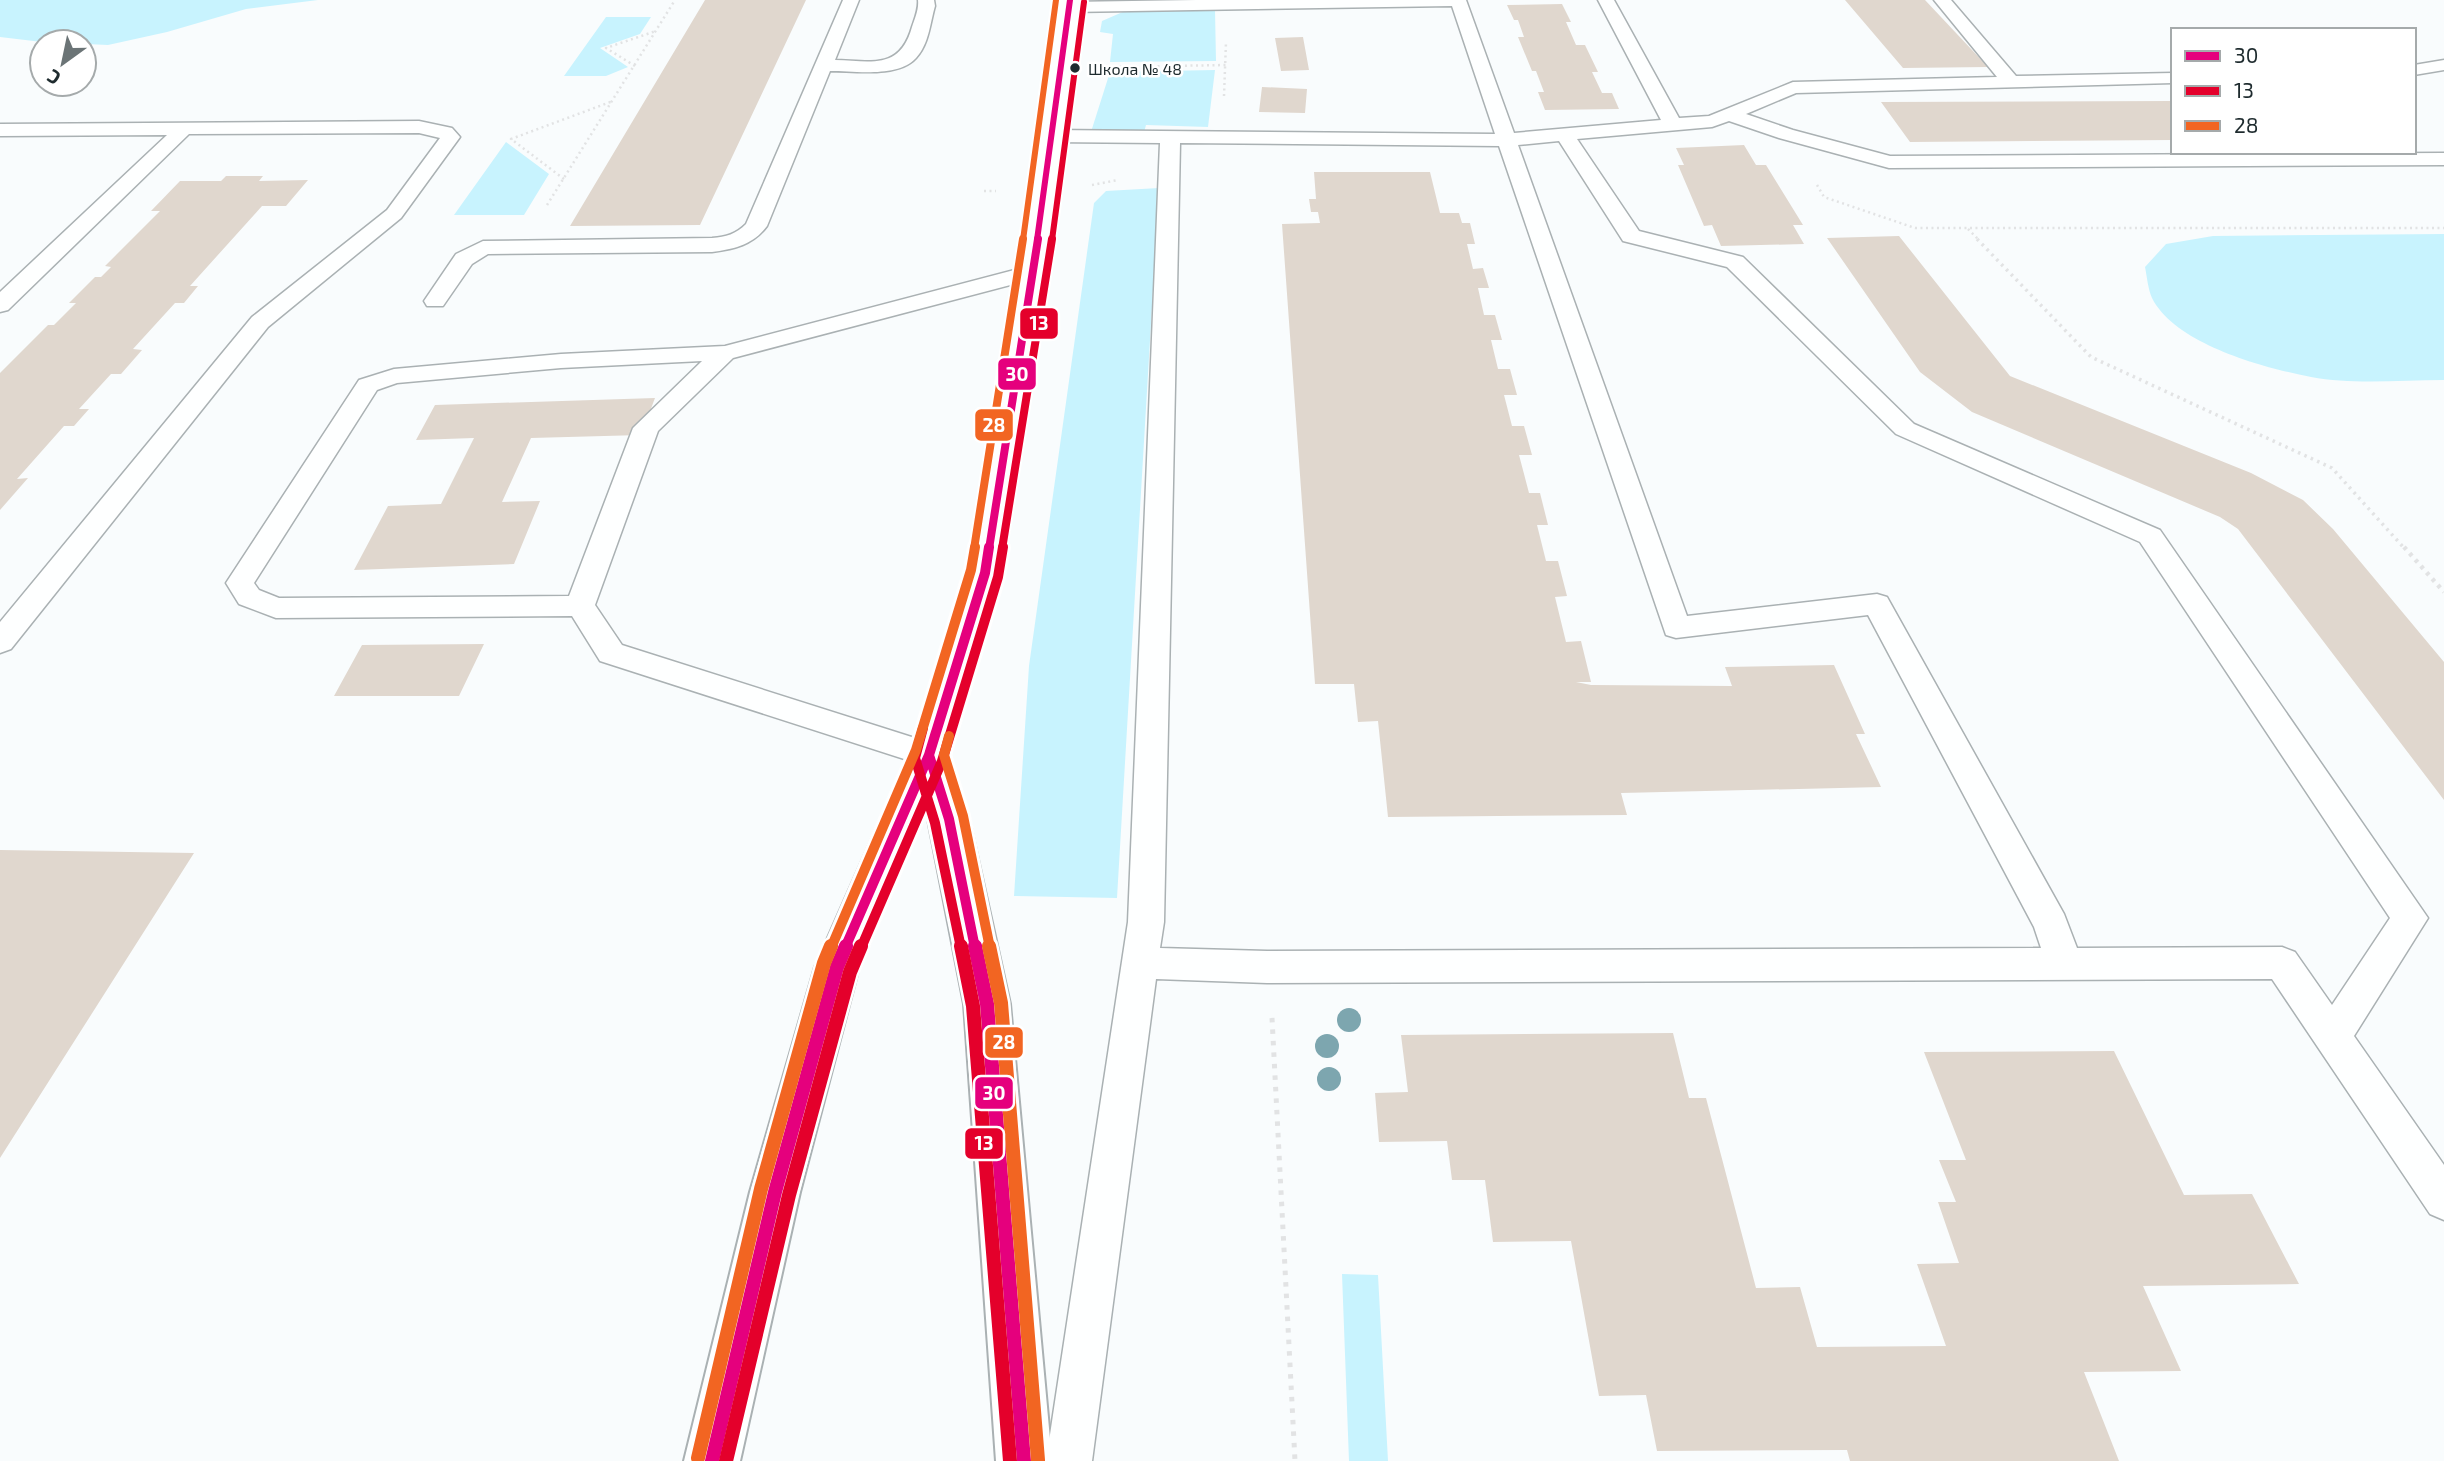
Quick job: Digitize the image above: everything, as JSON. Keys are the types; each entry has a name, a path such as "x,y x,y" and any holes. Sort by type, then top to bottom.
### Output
{"street":[{"path":"712,1461 775,1192 837,967 929,755 985,573 1033,272 1069,4"},
{"path":"929,755 949,818 987,1004 1024,1461"}],"lane":[{"path":"435,301 464,259 483,248 712,246 733,243 748,236 757,226 851,0"},
{"path":"824,65 885,65 907,57 912,51 927,6 926,0"},
{"path":"1069,4 1227,5 1458,0 1676,628 1877,604 2050,925 2064,962"},
{"path":"1606,0 1674,124"},
{"path":"1942,0 2011,82"},
{"path":"2416,70 2444,65"},
{"path":"1050,136 1506,140 1712,121 1793,88 2171,78"},
{"path":"1728,114 1786,134 1889,162 2444,159"},
{"path":"0,130 419,127 445,132 450,137 394,214 260,322 0,642"},
{"path":"0,305 184,129"},
{"path":"1564,134 1631,236 1735,262 1905,429 2150,536 2410,918 2333,1036"},
{"path":"1069,1461 1146,909 1170,139"},
{"path":"580,606 276,608 249,597 240,583 358,397 369,385 394,376 561,361 725,353 1033,272"},
{"path":"580,606 646,428 725,353"},
{"path":"580,606 611,653 929,755"},
{"path":"1140,963 1267,967 2282,963 2444,1200"}],"path":[{"path":"521,247 675,0"},
{"path":"1223,139 1227,5"},
{"path":"635,66 606,48 658,30"},
{"path":"1106,67 1226,65"},
{"path":"564,179 511,139 613,100"},
{"path":"1786,134 1824,197 1915,228 2444,228"},
{"path":"1968,229 2091,357 2332,468 2444,592"},
{"path":"1267,967 1295,1461"}],"shaded area":[{"path":"0,0 318,0 246,9 167,32 108,45 98,45 98,28 28,28 28,40 0,37"},
{"path":"1215,10 1216,61 1110,62 1113,34 1100,32 1102,21 1125,11"},
{"path":"606,17 651,17 640,34 600,48 628,67 606,76 564,76"},
{"path":"1215,70 1208,127 1146,125 1143,136 1090,135 1110,72"},
{"path":"506,142 549,174 524,215 454,215"},
{"path":"1159,188 1117,898 1014,896 1029,666 1094,203 1106,191"},
{"path":"2444,234 2444,380 2360,381 2311,377 2222,351 2200,341 2164,314 2152,298 2145,267 2166,244 2213,236"},
{"path":"1342,1274 1378,1275 1388,1461 1349,1461"}],"building":[{"path":"705,0 806,0 700,225 570,226"},
{"path":"1845,0 1925,0 1988,67 1903,68"},
{"path":"1562,4 1571,22 1566,22 1576,45 1585,45 1598,72 1592,72 1602,93 1612,93 1619,109 1545,110 1538,92 1544,92 1518,37 1524,37 1518,20 1514,20 1507,5"},
{"path":"1303,37 1309,70 1281,71 1275,38"},
{"path":"1262,87 1307,89 1305,113 1259,112"},
{"path":"2171,101 2171,140 1910,142 1881,102"},
{"path":"1744,145 1756,165 1766,165 1803,225 1793,225 1804,244 1721,246 1712,225 1704,226 1678,165 1684,165 1676,148"},
{"path":"1314,172 1430,172 1440,213 1459,213 1462,223 1470,223 1475,244 1467,244 1473,269 1483,268 1489,288 1478,288 1484,315 1495,315 1502,340 1491,340 1498,369 1510,369 1517,395 1504,395 1512,426 1524,426 1532,455 1519,455 1529,493 1540,493 1548,525 1537,525 1546,561 1558,561 1567,596 1555,597 1566,642 1581,641 1591,682 1576,682 1591,685 1732,686 1725,667 1834,665 1865,734 1856,734 1881,787 1621,793 1627,815 1388,817 1378,721 1358,722 1354,684 1315,684 1282,224 1320,223 1318,212 1311,212 1309,199 1316,199"},
{"path":"226,176 263,176 259,181 308,180 286,206 262,206 190,286 198,286 184,303 175,303 133,349 142,350 121,374 111,374 79,409 89,409 74,426 64,426 17,479 28,478 0,510 0,373 48,325 54,325 76,303 69,303 95,277 101,277 111,267 105,266 160,211 151,211 180,181 221,181"},
{"path":"1899,236 2010,376 2251,473 2303,500 2333,529 2444,662 2444,800 2238,529 2220,517 1972,412 1920,372 1827,238"},
{"path":"655,398 641,435 531,438 502,502 540,501 514,564 354,570 388,506 441,504 474,438 416,440 435,405"},
{"path":"484,644 459,696 334,696 362,645"},
{"path":"0,850 194,853 0,1158"},
{"path":"1673,1033 1689,1098 1706,1098 1756,1288 1800,1287 1817,1347 1946,1346 1917,1264 1959,1263 1938,1202 1956,1202 1939,1160 1966,1160 1924,1052 2114,1051 2184,1195 2252,1194 2299,1284 2143,1286 2181,1371 2084,1372 2119,1461 1850,1461 1847,1450 1657,1451 1646,1395 1599,1396 1571,1241 1493,1242 1485,1180 1452,1180 1447,1141 1379,1142 1375,1093 1408,1092 1401,1035"}],"transit line":[{"name":"28","path":"698,1458 761,1189 824,963 916,750 971,570 1019,270 1056,0"},
{"name":"30","path":"712,1461 775,1192 837,967 929,755 985,573 1033,272 1070,0"},
{"name":"13","path":"726,1461 789,1195 850,972 942,761 998,577 1047,274 1084,2"},
{"name":"13","path":"923,728 915,758 935,823 973,1006 1010,1461"},
{"name":"30","path":"936,732 929,755 949,819 987,1004 1024,1461"},
{"name":"28","path":"949,736 944,755 963,816 1001,1003 1038,1460"}],"place":[{"name":"Школа № 48","path":"1075,68"}]}
